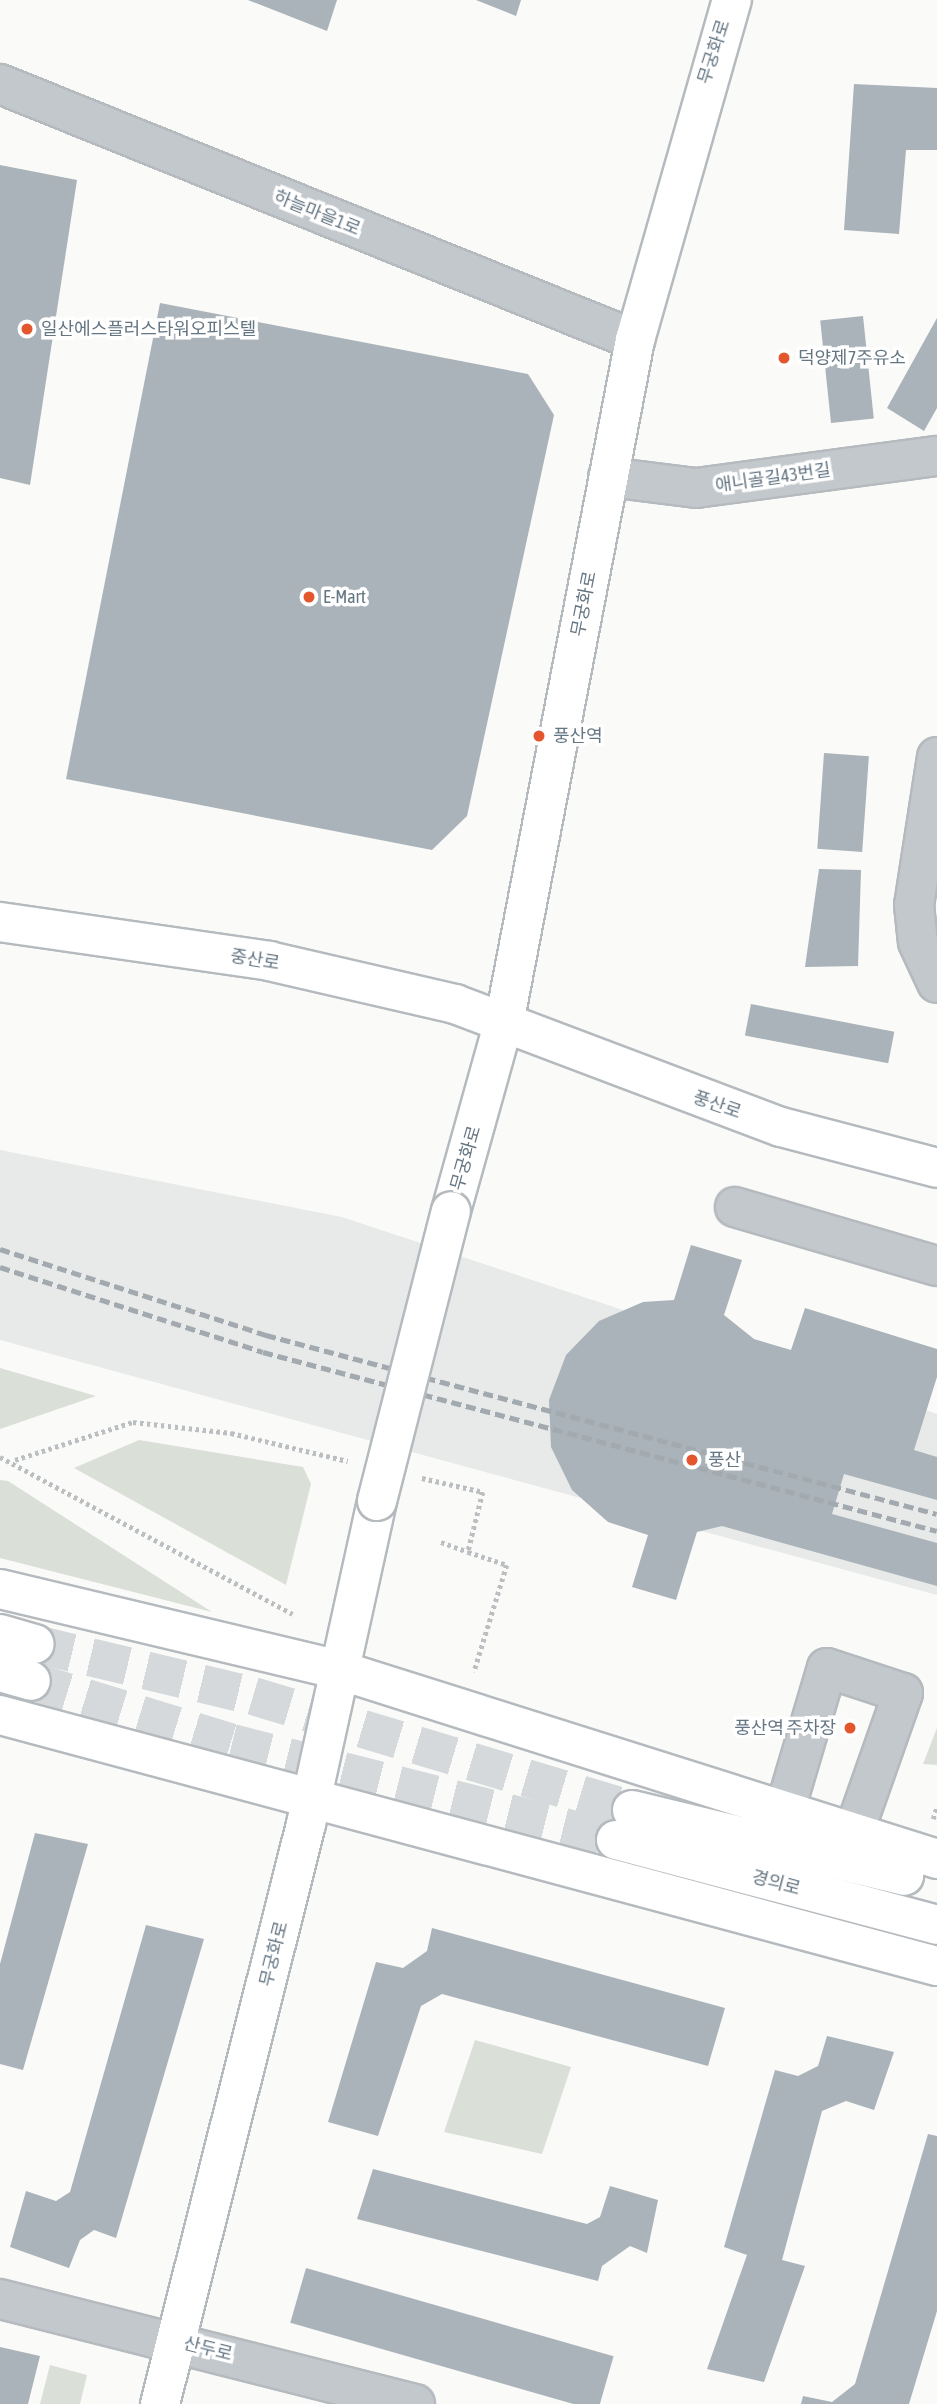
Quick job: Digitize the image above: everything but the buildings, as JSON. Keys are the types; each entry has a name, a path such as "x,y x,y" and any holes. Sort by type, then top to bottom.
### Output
{"main road":[{"name":"무궁화로","path":"160,2404 178,2342 310,1800 377,1501 451,1211 505,1018 635,340 732,0"},
{"name":"중산로","path":"0,922 269,961 505,1018"},
{"name":"풍산로","path":"505,1018 640,1078 781,1127 937,1168"},
{"path":"0,1588 339,1670 853,1835 937,1859"},
{"path":"0,1715 937,1966"},
{"name":"경의로","path":"937,1884 624,1825 937,1925"}],"street":[{"name":"하늘마을1로","path":"0,84 635,340"},
{"name":"애니골길43번길","path":"608,477 696,488 937,456"},
{"path":"937,757 914,905 918,942 937,984"},
{"path":"735,1207 937,1266"},
{"path":"784,1813 827,1668 903,1693 853,1835"},
{"name":"산두로","path":"0,2299 415,2404"}],"path":[{"path":"15,1460 134,1422 231,1433 364,1465"},
{"path":"0,1457 15,1460 293,1614"},
{"path":"417,1477 483,1492 468,1552"},
{"path":"441,1542 507,1565 474,1672"}],"shaded area":[{"path":"0,1150 342,1217 937,1414 937,1595 0,1340"},
{"path":"0,1368 96,1396 0,1429"},
{"path":"139,1440 303,1467 311,1484 286,1585 74,1468"},
{"path":"0,1480 8,1481 212,1612 0,1558"},
{"path":"937,1728 937,1765 923,1764"},
{"path":"475,2040 571,2067 542,2154 444,2132"},
{"path":"50,2365 87,2375 80,2404 40,2404"}],"tunnel":[{"path":"35,1644 253,1696 632,1810"},
{"path":"31,1681 232,1743 616,1840"}],"railway":[{"path":"0,1249 266,1335 937,1514"},
{"path":"0,1267 263,1352 937,1531"}],"place":[{"name":"일산에스플러스타워오피스텔","path":"27,329"},
{"name":"덕양제7주유소","path":"784,358"},
{"name":"E-Mart","path":"309,597"},
{"name":"풍산역","path":"539,736"},
{"name":"풍산","path":"692,1460"},
{"name":"풍산역 주차장","path":"850,1728"}]}
